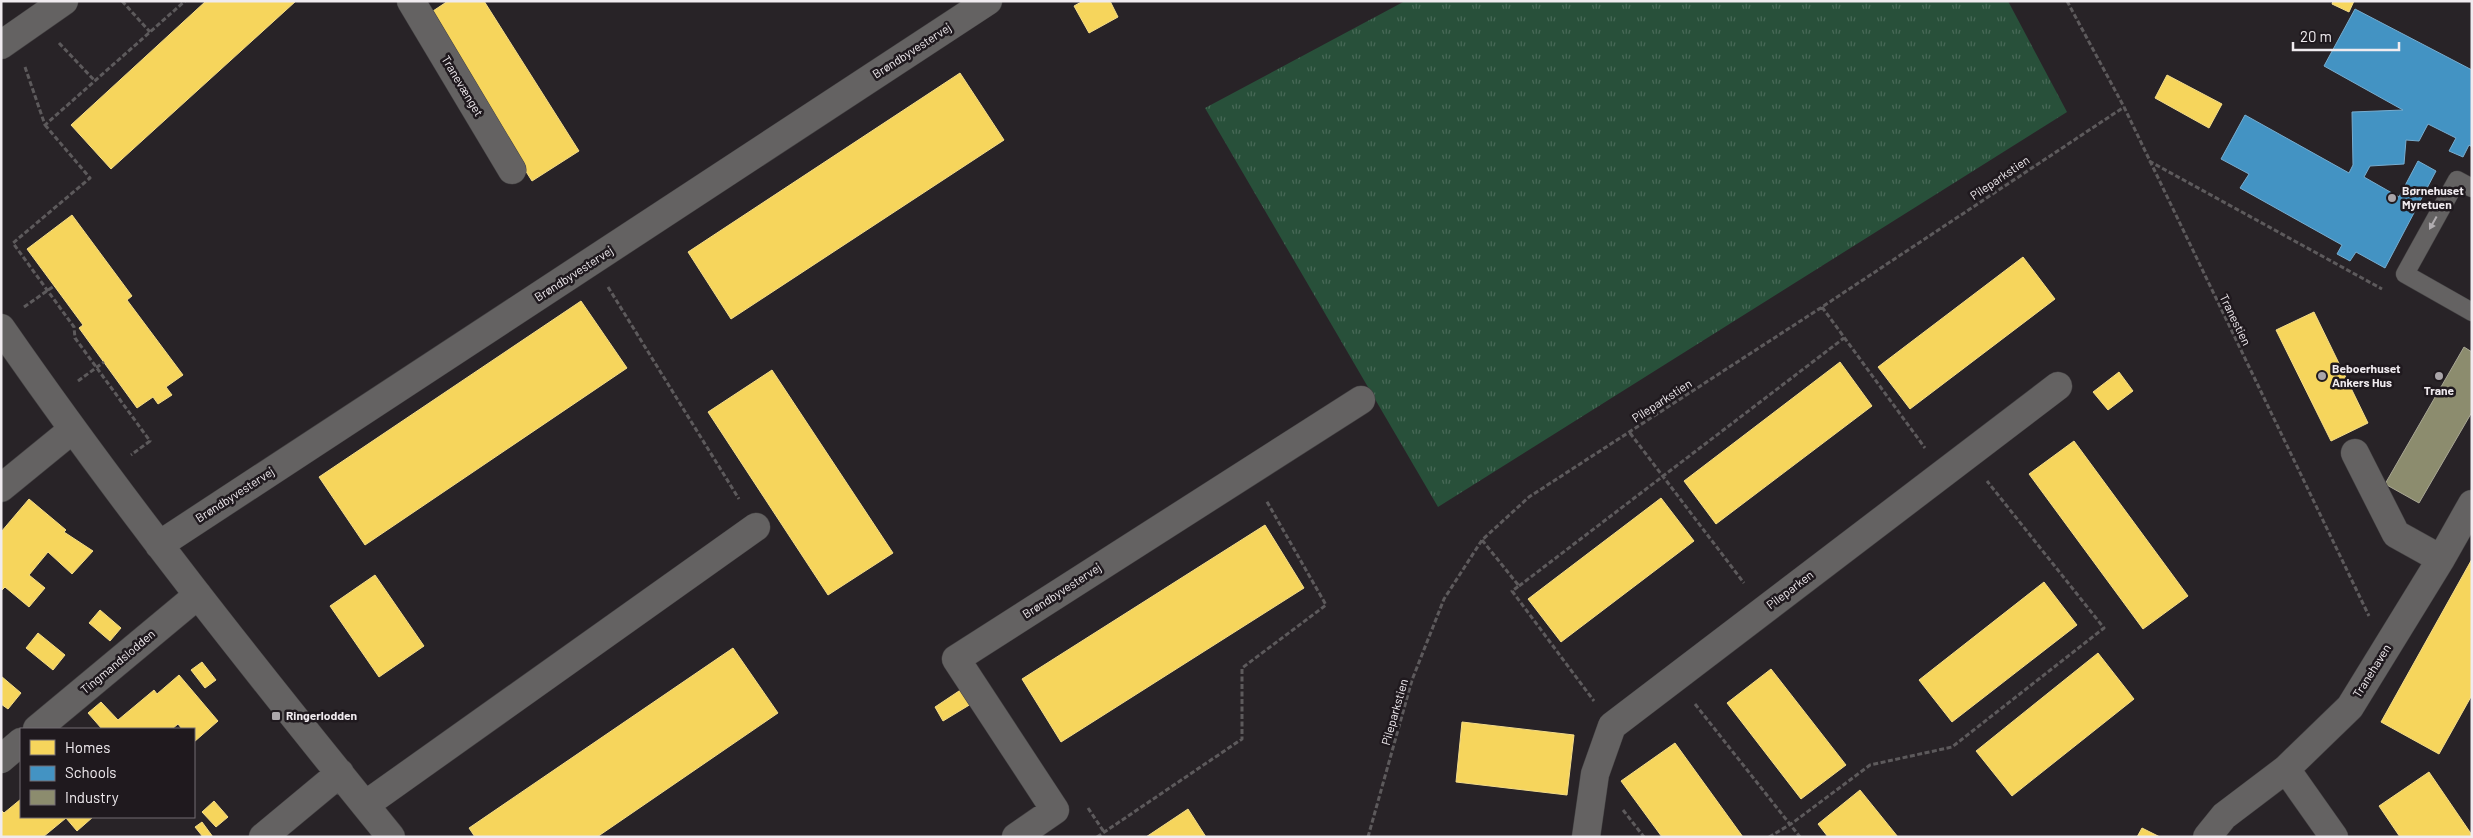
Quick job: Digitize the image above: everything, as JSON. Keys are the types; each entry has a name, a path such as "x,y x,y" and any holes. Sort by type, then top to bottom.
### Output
{"street":[{"path":"8,41 64,1"},
{"name":"Tranevænget","path":"411,1 512,170"},
{"name":"Brøndbyvestervej","path":"159,545 988,1"},
{"path":"9,320 72,430 198,595 391,837"},
{"name":"Pileparken","path":"1612,726 2058,386"},
{"name":"Brøndbyvestervej","path":"1016,837 1056,810 956,659 1361,400"},
{"path":"1,488 72,430"},
{"path":"2355,452 2396,534 2441,559"},
{"name":"Tranehaven","path":"2207,837 2224,816 2286,769 2350,707 2441,559 2472,504"},
{"path":"365,805 756,526"},
{"name":"Tingmandslodden","path":"38,728 198,595"},
{"path":"1586,837 1596,774 1612,726"},
{"path":"1,759 20,743"},
{"path":"2286,769 2334,837"},
{"path":"263,837 340,773"}],"lane":[{"path":"2472,188 2457,180 2404,274 2472,312"}],"path":[{"path":"122,1 150,32"},
{"path":"45,124 185,1"},
{"name":"Tranestien","path":"2067,1 2124,107 2378,635 2390,643"},
{"path":"37,20 95,81"},
{"path":"8,41 45,124 90,178 13,242 74,326 76,338 150,441 105,474"},
{"name":"Pileparkstien","path":"1368,837 1419,662 1444,599 1482,540 1529,498 2124,107"},
{"path":"2149,160 2384,290"},
{"path":"589,263 603,280 756,526"},
{"path":"9,320 54,286"},
{"path":"1822,307 1943,474"},
{"path":"1612,726 1512,591 1844,338"},
{"path":"1630,433 1764,610"},
{"path":"1769,837 1791,824 1870,765 1952,747 2104,628 1967,456"},
{"path":"1097,837 1242,739 1242,668 1326,605 1250,471"},
{"path":"1482,540 1519,586"},
{"path":"1675,678 1800,837"}],"green space":[{"path":"1405,1 2008,1 2067,112 1438,507 1205,108"}],"building: Homes":[{"path":"206,1 296,1 111,169 71,125"},
{"path":"448,1 484,1 579,151 532,181 427,15"},
{"path":"1083,1 1110,1 1118,17 1089,33 1074,6"},
{"path":"2333,1 2354,1 2349,12 2332,4"},
{"path":"960,73 1004,140 731,319 688,252"},
{"path":"2167,75 2222,104 2209,128 2155,98"},
{"path":"72,215 132,296 127,300 183,375 166,387 172,395 158,404 153,397 137,408 79,328 83,325 27,249"},
{"path":"2023,257 2055,299 1910,409 1878,367"},
{"path":"581,301 627,368 365,545 319,477"},
{"name":"Beboerhuset Ankers Hus","path":"2314,312 2368,423 2331,441 2276,330"},
{"path":"1840,362 1872,406 1716,524 1684,481"},
{"path":"772,370 893,553 828,595 708,412"},
{"path":"2119,372 2133,391 2108,410 2093,392"},
{"path":"2074,441 2188,596 2143,629 2029,474"},
{"path":"1661,498 1694,541 1561,642 1528,599"},
{"path":"29,499 66,530 64,532 93,551 72,574 48,552 29,575 45,588 29,607 5,587 1,591 1,532"},
{"path":"1265,525 1304,588 1061,742 1022,679"},
{"path":"2472,559 2472,695 2439,754 2381,722"},
{"path":"375,575 424,646 379,677 330,606"},
{"path":"2044,582 2077,625 1952,722 1919,680"},
{"path":"100,610 121,628 110,641 89,623"},
{"path":"38,633 65,655 53,670 26,648"},
{"path":"733,648 778,713 597,837 475,837 469,828"},
{"path":"2098,653 2134,699 2012,796 1976,751"},
{"path":"202,662 216,680 205,688 191,670"},
{"path":"1771,669 1846,765 1801,799 1727,703"},
{"path":"179,675 218,721 195,741 195,728 181,728 178,724 173,728 101,728 88,713 101,702 118,720 154,690 157,694"},
{"path":"1,676 21,693 8,709 1,704"},
{"path":"962,689 971,704 943,721 935,707"},
{"path":"1462,722 1574,735 1567,795 1456,782"},
{"path":"1675,743 1743,837 1662,837 1621,781"},
{"path":"2429,772 2472,837 2400,837 2379,806"},
{"path":"1860,790 1898,837 1828,837 1818,824"},
{"path":"20,800 20,818 66,818 43,837 1,837 1,810 4,813"},
{"path":"214,801 228,817 216,827 202,812"},
{"path":"1188,809 1206,837 1146,837"},
{"path":"66,818 92,818 77,831"},
{"path":"202,822 213,837 203,837 195,827"},
{"path":"2142,828 2160,837 2137,837"}],"building: Schools":[{"path":"2355,9 2472,70 2472,147 2469,145 2463,157 2449,151 2456,138 2428,124 2419,141 2406,140 2404,164 2370,166 2364,177 2399,197 2418,161 2436,171 2385,268 2356,252 2350,261 2337,254 2342,245 2240,188 2249,174 2221,159 2245,115 2349,173 2353,165 2352,112 2403,110 2324,66"}],"building: Industry":[{"path":"2464,347 2472,352 2472,412 2419,503 2385,484"}],"place":[{"name":"Børnehuset Myretuen","path":"2392,198"},
{"name":"Beboerhuset Ankers Hus","path":"2322,376"},
{"name":"Trane","path":"2439,376"},
{"name":"Ringerlodden","path":"276,716"}]}
